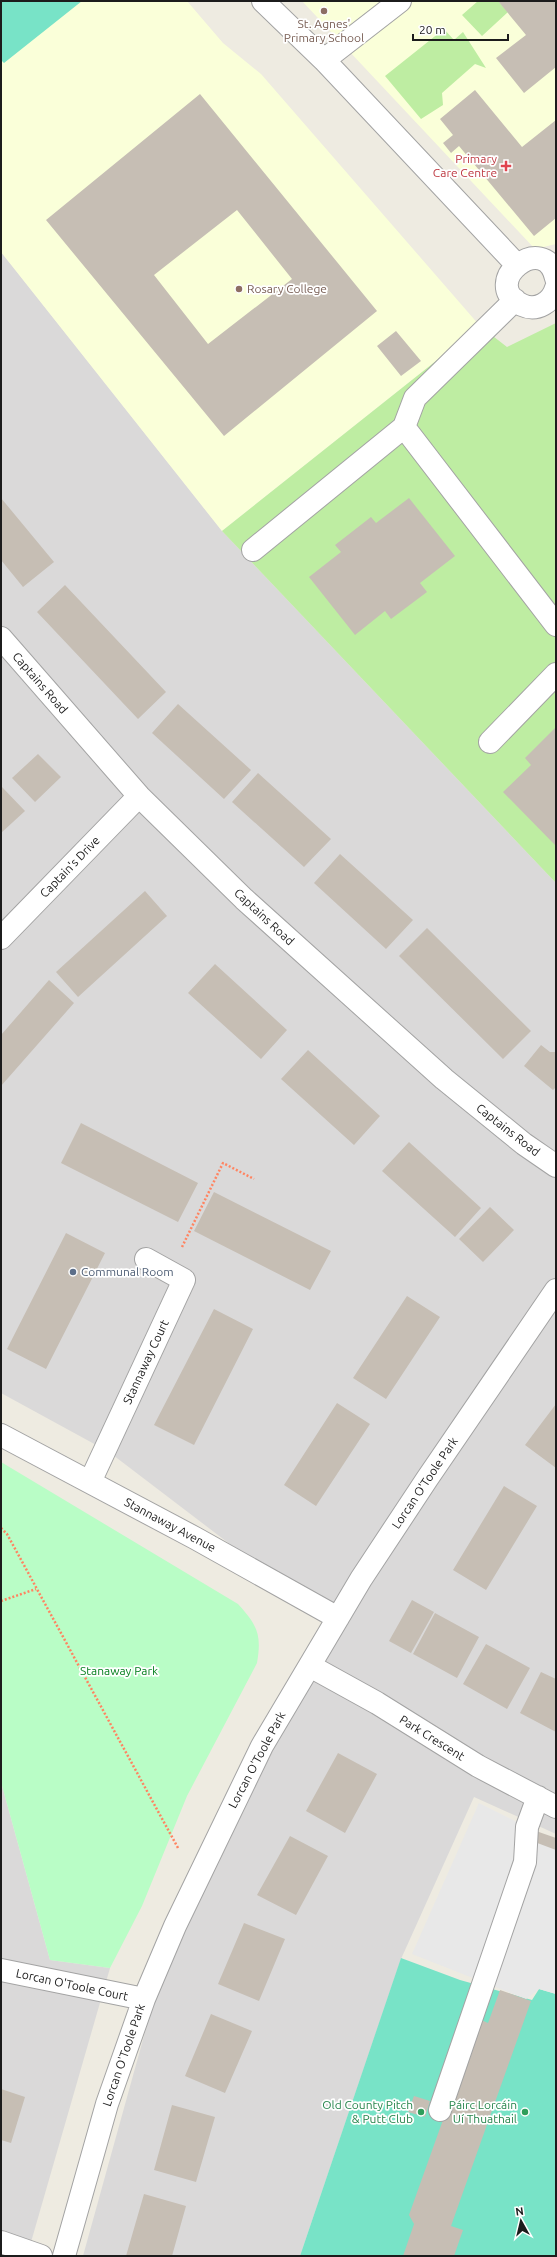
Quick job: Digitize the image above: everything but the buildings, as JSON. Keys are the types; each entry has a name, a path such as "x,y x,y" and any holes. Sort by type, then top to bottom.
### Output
{"street":[{"path":"263,1 324,60 516,264"},
{"path":"324,60 400,1"},
{"path":"530,259 538,259 545,262 555,276 552,297 539,307 523,306 515,300 508,287 508,279 516,264 530,259"},
{"path":"253,550 404,427 415,398 515,300"},
{"path":"404,427 556,625"},
{"name":"Captains Road","path":"1,638 139,796 244,899 444,1080 524,1144 556,1166"},
{"path":"490,742 556,674"},
{"name":"Captain's Drive","path":"1,938 139,796"},
{"name":"Stannaway Court","path":"90,1482 184,1280 146,1259"},
{"name":"Lorcan O'Toole Park","path":"64,2256 107,2104 144,2000 175,1926 262,1746 338,1618 427,1478 556,1290"},
{"name":"Stannaway Avenue","path":"1,1434 196,1538 338,1618"},
{"name":"Park Crescent","path":"310,1666 377,1703 478,1766 547,1802"},
{"path":"440,2110 525,1862 527,1827 547,1802"},
{"name":"Lorcan O'Toole Court","path":"1,1970 144,2000"},
{"path":"1,2242 41,2256"}],"path":[{"path":"170,1272 222,1162 254,1179"},
{"path":"1,1528 7,1534 178,1848"},
{"path":"1,1601 36,1589"}],"shaded area":[{"name":"Rosary College","path":"1,1 187,1 223,43 261,74 480,326 222,531 1,252"},
{"name":"Primary Care Centre","path":"302,1 556,1 556,244 535,249"},
{"path":"1,252 222,531 556,883 556,1834 474,1797 401,1959 300,2256 83,2256 157,1989 255,1778 340,1628 109,1452 1,1393"},
{"path":"1,1782 50,1960 110,1968 27,2256 1,2256"},
{"path":"479,1803 527,1827 556,1850 556,1994 539,1989 526,1999 412,1954"}],"green space":[{"path":"1,1 82,1 4,63 1,60"},
{"path":"478,1 498,1 508,12 482,36 462,15"},
{"path":"444,29 454,40 463,32 486,68 475,64 442,93 443,105 421,119 385,76"},
{"path":"556,323 556,883 222,531 480,326 507,347"},
{"name":"Stanaway Park","path":"1,1462 238,1604 254,1624 258,1637 259,1644 257,1663 187,1796 142,1906 110,1968 50,1960 1,1782"},
{"name":"Old County Pitch & Putt Club","path":"401,1958 460,1980 532,2000 539,1989 556,1994 556,2256 300,2256"}],"place":[{"name":"St. Agnes' Primary School","path":"324,11"},
{"name":"Primary Care Centre","path":"506,166"},
{"name":"Rosary College","path":"239,289"},
{"name":"Communal Room","path":"73,1272"},
{"name":"Old County Pitch & Putt Club","path":"421,2112"},
{"name":"Páirc Lorcáin Uí Thuathail","path":"525,2112"}]}
